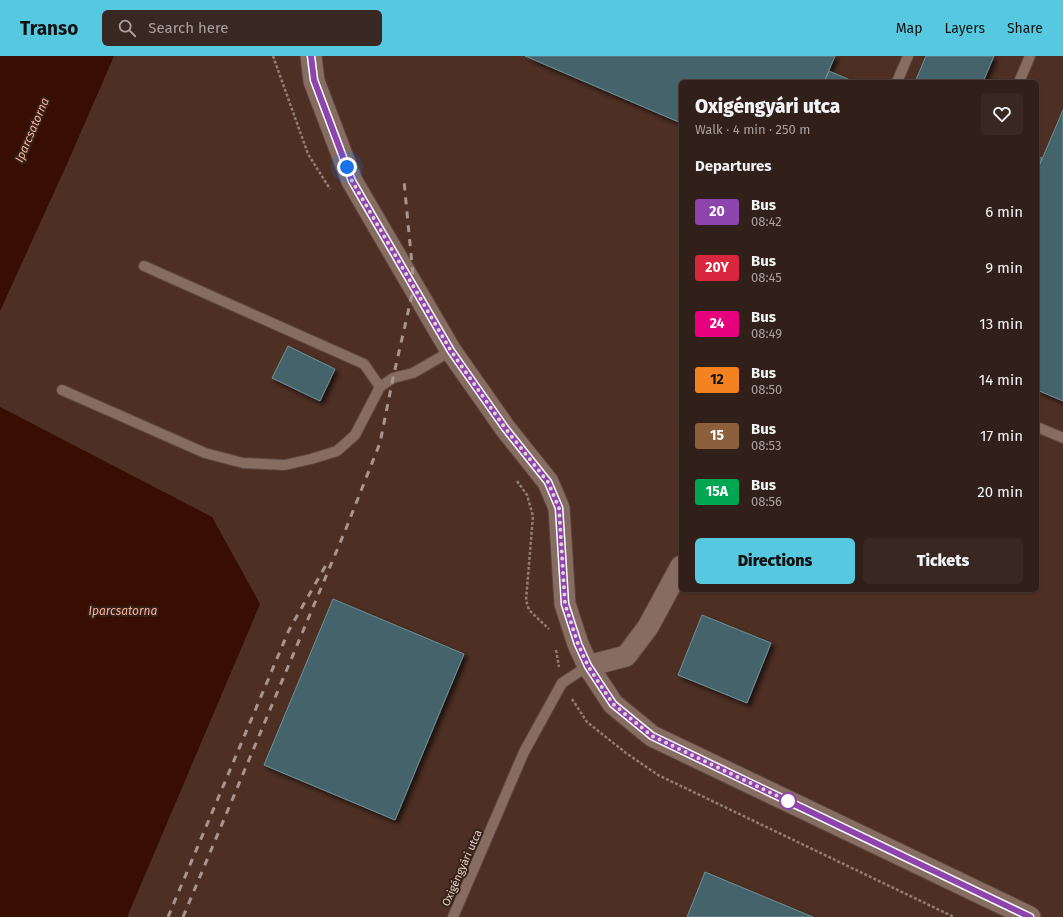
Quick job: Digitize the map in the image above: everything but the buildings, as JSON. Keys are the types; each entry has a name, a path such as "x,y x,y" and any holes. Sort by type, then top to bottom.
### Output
{"street":[{"path":"311,56 314,80 352,181 451,351 505,428 548,482 559,508 565,604 578,644 588,666 613,704 652,736 1030,917"},
{"path":"588,666 626,656 648,627 679,570"}],"lane":[{"path":"898,80 908,56"},
{"path":"1020,80 1030,56"},
{"path":"144,266 364,364 380,387"},
{"path":"62,390 205,453 243,463 285,464 311,459 337,451 355,435 380,387 393,378 413,373 451,351"},
{"path":"1039,428 1063,438"},
{"name":"Oxigéngyári utca","path":"453,917 524,752 562,683 588,666"}],"shaded area":[{"path":"114,56 1063,56 1063,917 127,917 260,604 212,517 0,407 0,311"}],"water":[{"name":"Iparcsatorna","path":"0,56 114,56 0,311"},
{"name":"Iparcsatorna","path":"0,407 212,517 260,604 127,917 0,917"}],"railway":[{"path":"183,917 345,531 380,443 414,286 404,181"},
{"path":"168,917 289,630 326,565"}],"bus line":[{"name":"20","path":"311,56 314,80 352,181 451,351 505,428 548,482 559,508 565,604 578,644 588,666 613,704 652,736 1030,917"}],"route":[{"path":"347,167 352,181 451,351 505,428 548,482 559,508 565,604 578,644 588,666 613,704 652,736 792,803 788,801"}]}
